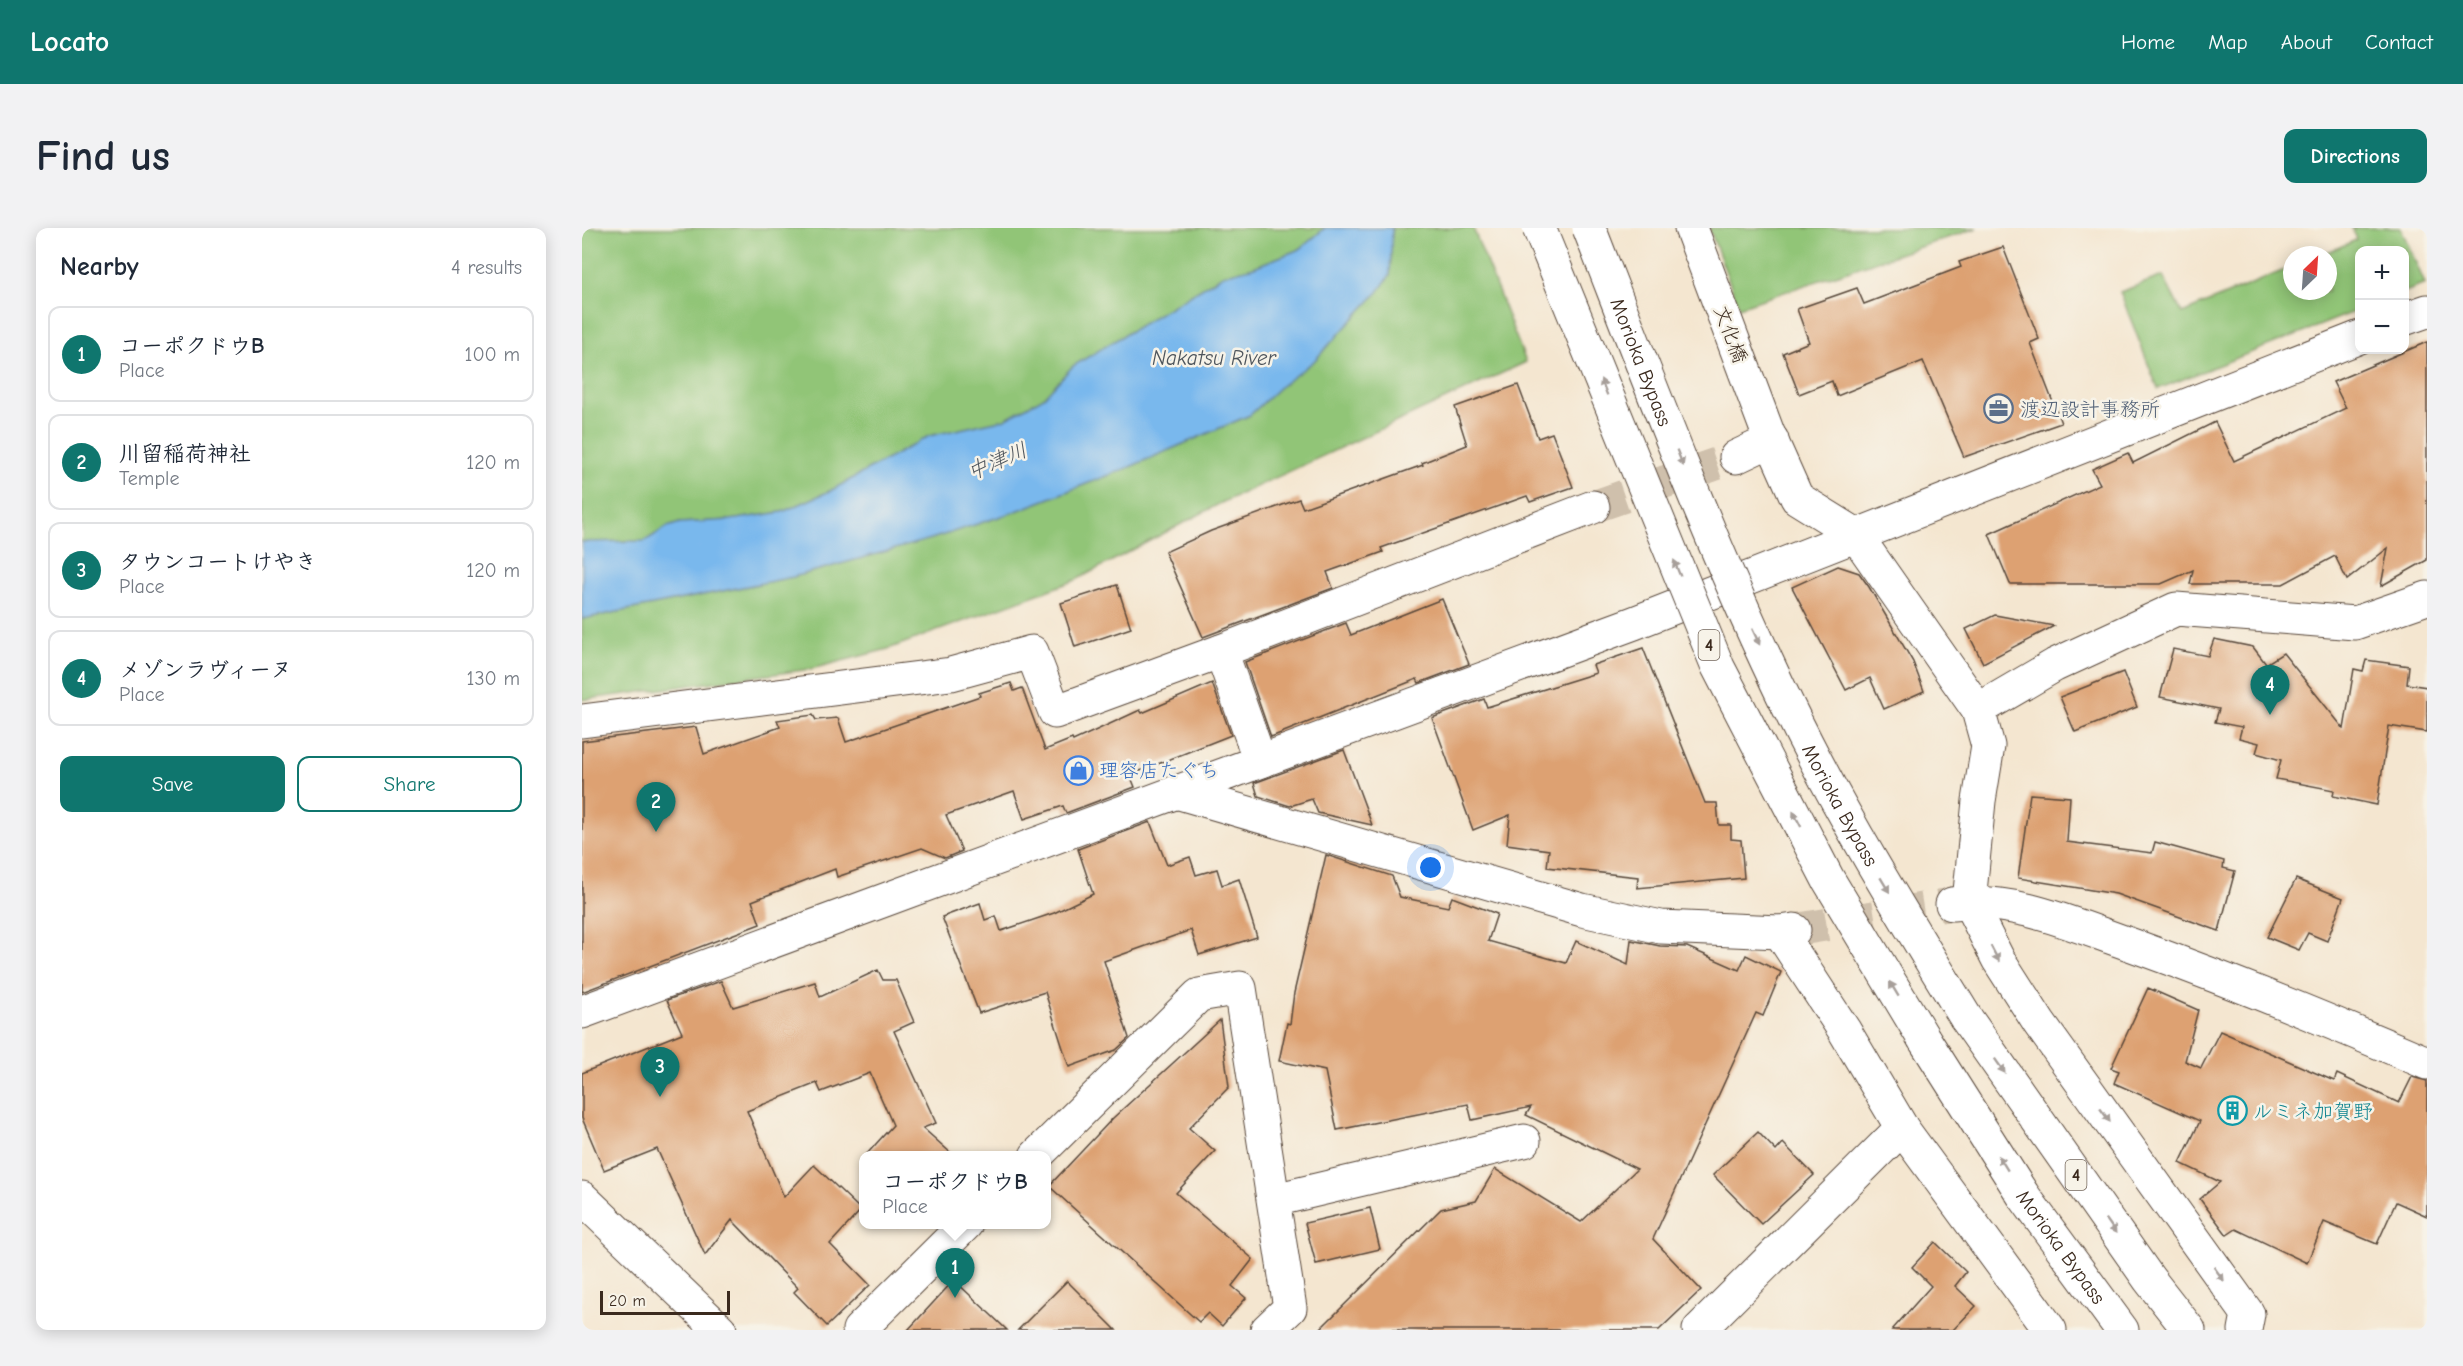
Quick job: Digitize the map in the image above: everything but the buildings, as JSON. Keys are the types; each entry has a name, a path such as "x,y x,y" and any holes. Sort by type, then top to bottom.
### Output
{"main road":[{"name":"Morioka Bypass","path":"1539,228 1718,667 1828,879 1924,1039 2023,1195 2122,1330"},
{"name":"Morioka Bypass","path":"1588,228 1722,565 1790,710 1876,870 1966,1018 2149,1279 2189,1330"},
{"name":"文化橋","path":"1691,228 1772,440 1797,498 1855,534"},
{"path":"2409,317 2427,311"},
{"path":"582,1012 1634,623 2355,339"},
{"path":"1736,456 1772,440"},
{"path":"582,721 951,674 1032,652 1055,712 1221,651 1593,507"},
{"path":"1855,534 1978,710 1988,746 1960,903 2039,1023 2248,1314 2245,1330"},
{"path":"1978,710 2055,665 2176,609 2355,622 2427,598"},
{"path":"1221,651 1260,761"},
{"path":"1176,792 1582,910 1660,927 1787,931 1902,1128 2050,1330"},
{"path":"1960,903 2047,914 2220,977 2427,1063"},
{"path":"1040,1151 1199,994 1240,988 1290,1308 1268,1330"},
{"path":"1699,1330 1902,1128"},
{"path":"1274,1200 1524,1140"},
{"path":"582,1198 720,1330"},
{"path":"859,1330 961,1229"}],"green space":[{"path":"582,228 1325,228 1300,249 1254,267 1223,275 1073,366 1044,397 1005,419 929,436 830,491 782,512 730,520 680,523 667,527 645,541 582,542"},
{"path":"1392,228 1473,228 1526,362 1219,504 1076,580 888,649 811,669 582,700 582,619 793,577 931,539 1011,513 1125,469 1250,415 1282,385 1314,361 1378,292 1390,275"},
{"path":"1709,228 1977,228 1739,307"},
{"path":"2352,228 2401,228 2409,246 2355,246 2355,312 2158,389 2120,292 2163,276 2182,313 2283,271 2283,300 2337,300 2337,248 2356,240"},
{"path":"2409,247 2425,284 2409,290"}],"water":[{"name":"Nakatsu River","path":"1325,228 1392,228 1390,275 1378,292 1314,361 1282,385 1250,415 1125,469 1011,513 931,539 793,577 582,619 582,542 645,541 667,527 680,523 730,520 782,512 830,491 929,436 1005,419 1044,397 1073,366 1223,275 1254,267 1300,249"}],"tunnel":[{"path":"1593,507 1736,457"},
{"path":"1794,930 1952,904"}],"place":[{"name":"渡辺設計事務所","path":"1999,409"},
{"name":"メゾンラヴィーヌ","path":"2270,715"},
{"name":"理容店たぐち","path":"1078,770"},
{"name":"川留稲荷神社","path":"656,832"},
{"name":"タウンコートけやき","path":"660,1097"},
{"name":"ルミネ加賀野","path":"2232,1111"},
{"name":"コーポクドウB","path":"955,1298"}],"water label":[{"name":"中津川","path":"997,461"}]}
